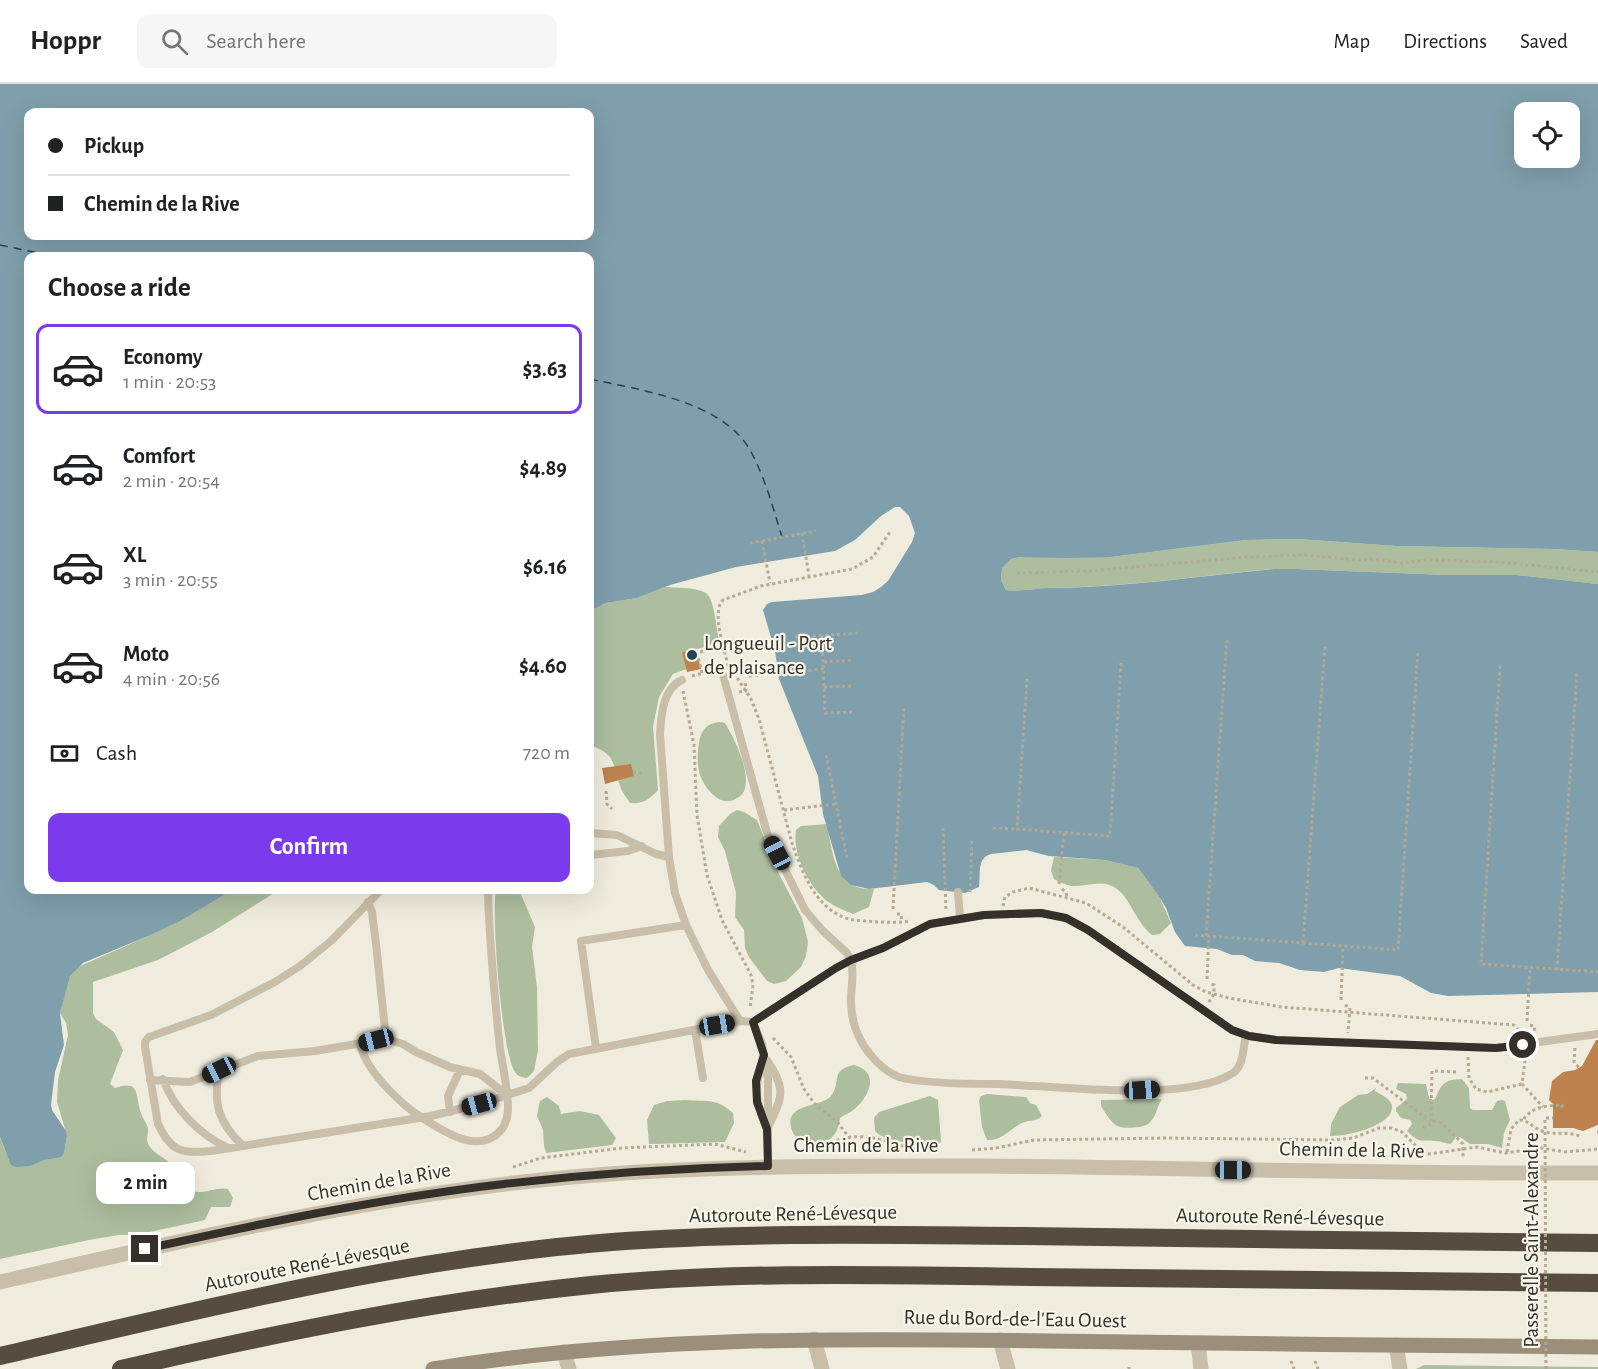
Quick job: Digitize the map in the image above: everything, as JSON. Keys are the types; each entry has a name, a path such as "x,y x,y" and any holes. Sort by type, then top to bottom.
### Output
{"highway":[{"name":"Autoroute René-Lévesque","path":"0,1356 201,1309 362,1275 490,1255 610,1243 790,1234 1598,1243"},
{"path":"121,1369 302,1328 441,1304 592,1285 693,1278 834,1275 1598,1283"}],"street":[{"name":"Chemin de la Rive","path":"0,1282 278,1221 443,1192 588,1175 672,1169 768,1166 1005,1167 1387,1173 1598,1173"},
{"name":"Rue du Bord-de-l'Eau Ouest","path":"433,1369 564,1352 658,1344 814,1339 1598,1347"},
{"path":"814,1339 822,1369"},
{"path":"1000,1340 1008,1369"},
{"path":"1198,1343 1201,1369"},
{"path":"1396,1345 1400,1369"},
{"path":"564,1352 569,1369"}],"lane":[{"path":"723,675 767,833 805,910 851,960 852,1009 858,1034 876,1061 886,1070 901,1078 1115,1090 1185,1088 1216,1080 1238,1068 1246,1035"},
{"path":"682,680 675,684 669,692 662,716 660,734 669,857 675,893 686,925 708,970 740,1021"},
{"path":"594,834 617,835 656,854 669,857"},
{"path":"594,855 628,851 642,846"},
{"path":"957,892 960,918"},
{"path":"377,894 320,952 274,982 210,1015 149,1037 145,1042 145,1047 158,1124 169,1143 183,1152 192,1153 450,1112 507,1095 534,1084 563,1057 578,1052 740,1021 753,1022 851,960 877,951 930,924 984,915 1041,913 1066,918 1223,1025 1246,1035 1276,1040 1496,1048 1598,1034"},
{"path":"360,1044 368,1064 398,1099 421,1118 465,1141 490,1138 496,1135 506,1123 508,1108 498,1038 488,894"},
{"path":"368,902 373,917 386,1039"},
{"path":"596,1048 581,941 686,925"},
{"path":"753,1022 764,1055 779,1079 781,1102 767,1129"},
{"path":"695,1030 703,1078"},
{"path":"150,1080 190,1082 258,1056 386,1039 403,1044 437,1062 480,1074 507,1095"},
{"path":"764,1055 756,1081 757,1102 767,1129 768,1166"},
{"path":"219,1070 216,1094 221,1119 243,1146"},
{"path":"450,1112 448,1096 460,1070"},
{"path":"162,1079 169,1096 187,1116 211,1139 228,1148"}],"path":[{"path":"750,543 816,531"},
{"path":"890,532 878,551 858,567 847,571 770,584 736,594 720,604 717,614 729,667 746,691 759,719 799,864 809,886 824,903 848,919 915,921"},
{"path":"801,533 809,576"},
{"path":"762,541 770,584"},
{"path":"1017,573 1090,571 1247,557 1305,555 1402,563 1427,560 1500,562 1598,572"},
{"path":"795,637 859,633"},
{"path":"822,636 825,714 854,712"},
{"path":"1208,979 1207,936 1227,638"},
{"path":"702,673 697,653 724,645"},
{"path":"1303,943 1325,645"},
{"path":"1195,935 1398,950 1418,650"},
{"path":"824,662 851,660"},
{"path":"993,828 1110,836 1121,663"},
{"path":"1500,666 1481,964 1598,972"},
{"path":"687,672 690,672 691,676 729,667"},
{"path":"749,676 824,669"},
{"path":"1557,970 1577,672"},
{"path":"1017,829 1027,679"},
{"path":"745,680 746,691"},
{"path":"824,687 852,686"},
{"path":"740,692 746,691"},
{"path":"683,692 694,745 697,815 707,874 718,911 750,975 753,986 750,1008"},
{"path":"893,909 904,705"},
{"path":"826,755 847,858"},
{"path":"633,772 641,773"},
{"path":"606,791 607,804 612,808"},
{"path":"784,811 836,804"},
{"path":"943,828 946,907"},
{"path":"1059,884 1064,832"},
{"path":"970,895 972,840"},
{"path":"1003,904 1003,899 1013,892 1029,888 1086,903 1111,918 1193,985 1214,994 1282,1007 1514,1025 1521,1034 1535,1031 1534,1026 1530,1025"},
{"path":"1062,888 1067,897"},
{"path":"897,914 902,914 902,922"},
{"path":"1341,1000 1343,946"},
{"path":"1159,969 1163,962"},
{"path":"1527,1021 1530,968"},
{"path":"1211,984 1215,986 1214,994"},
{"path":"1345,1005 1350,1008 1347,1043"},
{"path":"773,1038 790,1056 804,1089 814,1103 838,1123 849,1137"},
{"path":"1522,1084 1525,1075 1525,1060"},
{"path":"1574,1062 1579,1068"},
{"path":"1468,1070 1473,1086 1482,1092 1522,1084"},
{"path":"1431,1122 1432,1071 1458,1072"},
{"path":"1365,1078 1373,1078 1431,1122"},
{"path":"1522,1084 1543,1107"},
{"path":"1506,1163 1511,1129 1516,1122 1524,1120 1530,1112 1543,1107 1562,1105 1562,1110"},
{"name":"Passerelle Saint-Alexandre","path":"1547,1369 1545,1118 1553,1118"},
{"path":"1524,1120 1541,1131 1569,1132 1582,1137"},
{"path":"1423,1128 1431,1122 1440,1122 1460,1141 1464,1148 1463,1163"},
{"name":"Chemin de la Rive","path":"966,1150 996,1148 1034,1140 1087,1141 1150,1138 1334,1140 1359,1136 1384,1127 1402,1132 1425,1154 1484,1147 1507,1153 1541,1148 1565,1152 1598,1149"},
{"name":"Chemin de la Rive","path":"810,1152 836,1140 849,1137 876,1138 918,1151"},
{"path":"1291,1360 1294,1369"},
{"path":"1315,1361 1318,1369"},
{"path":"1547,1369 1549,1363"}],"green space":[{"path":"1298,539 1396,546 1598,552 1598,584 1517,575 1447,575 1295,569 1273,569 1107,586 1017,591 1006,590 1001,580 1002,568 1011,559 1020,557 1111,557 1246,540"},
{"path":"665,587 695,589 704,592 713,606 719,641 706,647 682,652 687,669 673,674 659,697 653,727 658,790 646,801 630,803 621,788 609,756 594,747 594,609 606,603 637,598"},
{"path":"719,722 725,723 733,737 745,772 744,791 731,801 714,796 702,780 698,767 701,735 707,726"},
{"path":"737,810 757,820 779,874 802,918 808,942 806,956 801,967 786,981 774,984 767,981 749,957 745,948 744,930 735,917 736,893 725,851 718,837 719,826"},
{"path":"827,824 834,858 843,877 851,884 861,888 874,889 869,907 853,914 833,905 820,895 799,859 795,839 796,830 801,826"},
{"path":"1054,857 1105,860 1138,868 1160,898 1171,923 1160,934 1152,935 1146,930 1120,891 1114,887 1098,883 1072,886 1054,879 1051,871"},
{"path":"225,894 273,894 212,932 158,960 93,982 93,1013 96,1019 114,1032 123,1050 110,1084 115,1088 133,1087 136,1091 141,1113 148,1128 148,1144 153,1151 169,1163 185,1187 197,1192 228,1189 233,1198 230,1207 211,1207 205,1220 136,1235 89,1240 0,1259 0,1137 6,1153 44,1160 64,1153 67,1136 57,1102 58,1080 68,1035 66,1023 60,1013 68,979 78,967 148,936"},
{"path":"496,894 521,894 535,927 532,947 537,987 538,1050 534,1071 527,1078 515,1072 506,1039 496,954"},
{"path":"854,1065 868,1074 870,1081 866,1095 855,1108 840,1118 835,1134 828,1141 811,1147 802,1142 794,1135 791,1128 793,1114 831,1096 841,1070"},
{"path":"1462,1079 1469,1088 1470,1108 1473,1110 1492,1110 1497,1101 1505,1101 1510,1120 1504,1133 1502,1148 1488,1144 1470,1144 1460,1137 1456,1137 1451,1144 1420,1140 1407,1131 1412,1124 1410,1120 1401,1118 1396,1111 1396,1108 1407,1099 1406,1094 1396,1089 1398,1083 1426,1084 1429,1098 1433,1100 1444,1083"},
{"path":"1376,1088 1375,1091 1392,1104 1390,1114 1385,1120 1367,1129 1346,1135 1330,1136 1331,1124 1340,1107 1358,1095 1367,1094"},
{"path":"987,1094 1026,1097 1030,1103 1036,1105 1042,1116 1037,1120 1020,1124 1001,1137 987,1140 982,1127 979,1100 981,1096"},
{"path":"930,1096 938,1100 941,1142 937,1145 895,1140 875,1131 874,1118 879,1112"},
{"path":"547,1097 559,1106 561,1114 580,1111 599,1115 616,1138 612,1145 546,1153 543,1130 537,1116 540,1101"},
{"path":"1162,1099 1153,1119 1147,1125 1139,1127 1125,1128 1116,1125 1101,1106 1101,1100"},
{"path":"667,1101 715,1102 733,1113 734,1123 725,1142 649,1144 647,1120 654,1105"},
{"path":"1424,1365 1598,1367 1598,1369 1416,1369"}],"water":[{"path":"0,84 1598,84 1598,552 1396,546 1298,539 1246,540 1111,557 1020,557 1011,559 1002,568 1001,580 1006,590 1017,591 1108,586 1274,569 1295,569 1447,575 1517,575 1598,584 1598,992 1448,996 1431,993 1400,976 1339,968 1324,972 1300,970 1279,963 1255,961 1243,955 1232,955 1217,949 1185,946 1175,932 1160,898 1138,868 1105,860 1049,856 1026,850 991,854 986,856 981,863 979,887 965,893 939,890 927,882 869,889 851,885 841,876 823,814 818,776 779,679 775,651 763,610 767,604 772,602 862,595 881,587 888,581 912,542 915,533 909,516 900,507 895,507 881,516 855,540 835,551 736,567 670,585 637,598 606,603 594,609 594,252 24,252 24,894 225,894 180,921 83,963 70,976 60,1013 64,1045 55,1072 51,1105 66,1131 64,1153 61,1157 44,1160 30,1166 11,1165 0,1137"}],"building":[{"path":"696,649 701,669 687,672 682,652"},
{"path":"631,764 634,776 605,784 602,768"},
{"path":"1598,1040 1598,1125 1583,1131 1573,1128 1553,1128 1553,1104 1549,1100 1552,1081 1563,1072 1582,1066"}],"ferry route":[{"path":"0,245 34,252"},
{"path":"594,380 678,400 720,420 737,433 750,450 760,471 782,537"}],"place":[{"name":"Longueuil - Port de plaisance","path":"692,655"}],"route":[{"path":"145,1249 298,1217 477,1187 672,1169 768,1166 767,1129 757,1102 756,1081 764,1055 753,1022 851,960 870,954 930,924 950,919 1023,913 1050,914 1066,918 1088,930 1223,1025 1249,1036 1276,1040 1496,1048 1523,1045"}]}
